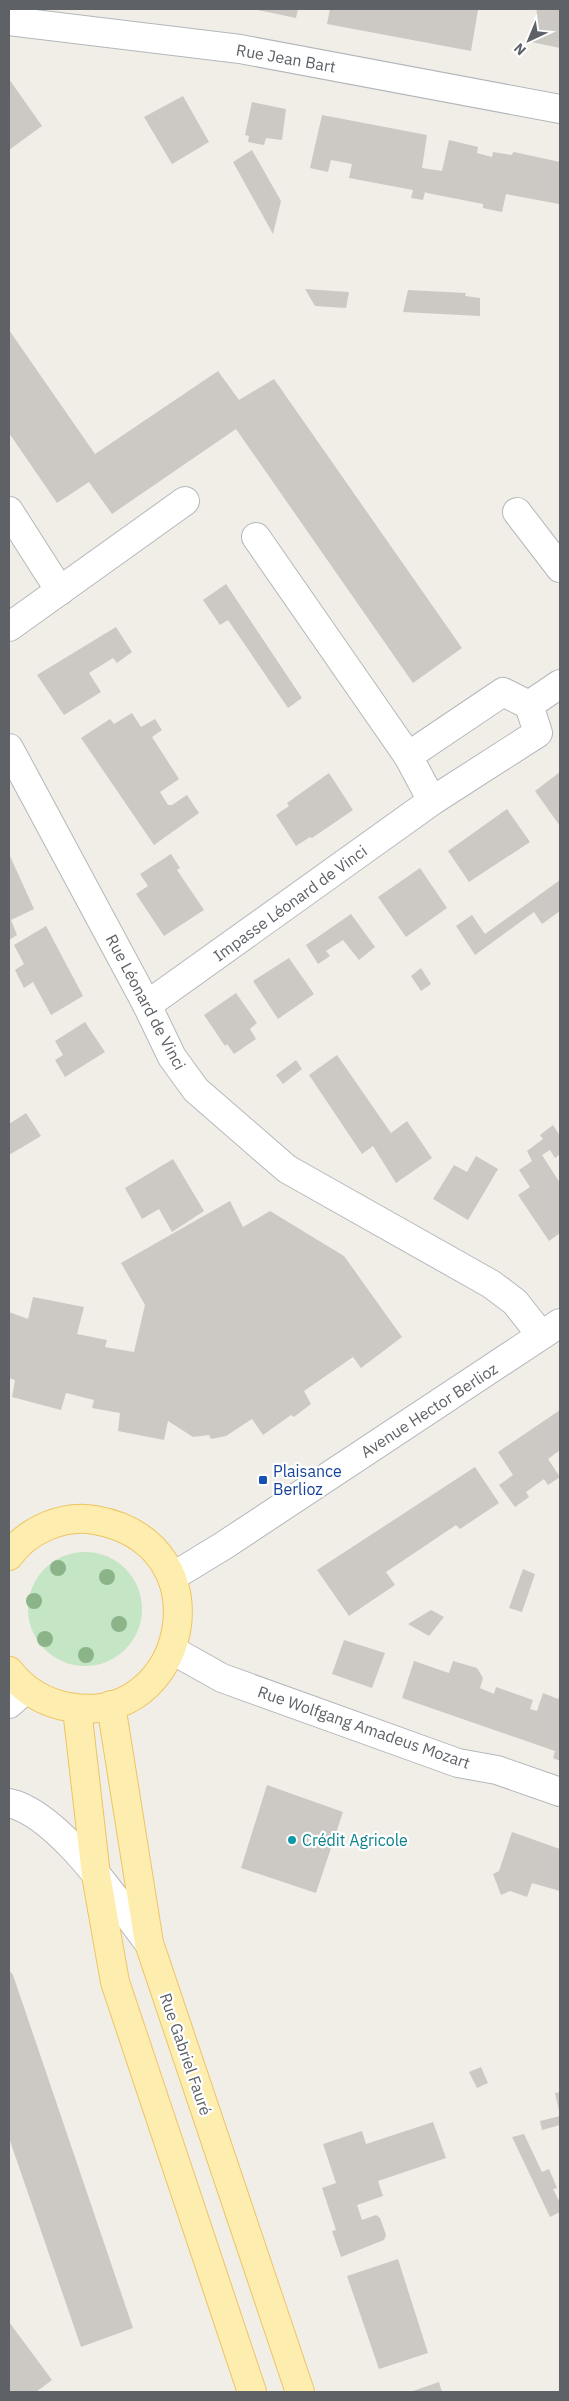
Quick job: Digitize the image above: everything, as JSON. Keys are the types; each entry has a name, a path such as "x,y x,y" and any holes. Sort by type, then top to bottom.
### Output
{"main road":[{"path":"10,1552 34,1533 58,1522 86,1518 112,1523 137,1535 158,1553 172,1577 178,1601 178,1626 172,1650 157,1675 135,1694 111,1705 77,1708 14,1688"},
{"name":"Rue Gabriel Fauré","path":"111,1705 149,1942 300,2392"},
{"path":"77,1708 96,1875 115,1982 252,2392"}],"street":[{"name":"Rue Jean Bart","path":"9,21 240,49 560,109"},
{"path":"9,627 185,501"},
{"path":"9,511 60,591"},
{"path":"517,512 560,568"},
{"path":"256,537 408,756 432,802"},
{"path":"408,756 503,692 529,705 560,684"},
{"name":"Impasse Léonard de Vinci","path":"147,1005 432,802 538,733 529,705"},
{"name":"Rue Léonard de Vinci","path":"9,748 147,1005 172,1057 196,1090 287,1169 491,1284 551,1329"},
{"name":"Avenue Hector Berlioz","path":"172,1577 223,1546 551,1329"},
{"name":"Rue Wolfgang Amadeus Mozart","path":"172,1650 222,1678 240,1685 458,1763 497,1770 560,1792"},
{"path":"9,1803 22,1806 61,1835 96,1875 149,1942"}],"green space":[{"path":"85,1552 107,1557 125,1569 137,1587 142,1609 137,1631 125,1649 107,1661 85,1666 63,1661 45,1649 33,1631 28,1609 33,1587 45,1569 63,1557"}],"building":[{"path":"253,9 298,9 296,18"},
{"path":"330,9 478,10 471,51 327,24"},
{"path":"537,9 560,9 560,48 531,42"},
{"path":"9,79 42,126 9,150"},
{"path":"183,96 209,142 172,164 144,117"},
{"path":"252,102 286,109 282,140 266,138 264,145 248,142 249,136 245,135"},
{"path":"322,115 427,135 422,168 442,171 449,140 478,147 477,153 492,157 493,152 511,155 514,152 560,162 559,204 506,194 502,212 483,208 483,204 425,192 423,200 411,198 413,190 349,178 352,164 331,160 328,172 310,168"},
{"path":"252,150 281,201 273,234 233,162"},
{"path":"305,289 349,292 346,308 315,306"},
{"path":"408,290 466,293 465,296 480,298 480,316 403,312"},
{"path":"9,330 95,454 218,371 239,400 274,379 462,648 413,683 236,429 112,514 89,482 57,503 9,433"},
{"path":"226,584 302,698 288,708 228,620 220,625 203,600"},
{"path":"116,627 132,652 117,663 113,658 89,673 101,692 64,715 37,675"},
{"path":"132,713 141,727 155,719 162,730 152,737 179,779 160,792 168,805 172,805 187,795 199,813 154,845 81,738 110,719 114,724"},
{"path":"560,772 560,826 535,791"},
{"path":"329,773 353,810 312,838 310,837 296,846 276,815 289,806 287,803"},
{"path":"507,809 530,842 469,882 448,851"},
{"path":"9,854 34,909 11,920 17,935 9,940"},
{"path":"171,854 180,868 177,870 204,910 164,936 136,894 148,886 140,874"},
{"path":"420,868 447,908 406,937 378,897"},
{"path":"560,880 560,911 542,924 534,912 475,955 456,926 472,915 485,934"},
{"path":"351,914 375,947 359,960 343,940 326,951 330,956 318,964 306,945"},
{"path":"46,926 83,996 51,1015 33,982 24,988 15,970 24,964 14,945"},
{"path":"289,958 314,994 278,1019 253,981"},
{"path":"421,968 431,984 421,991 411,976"},
{"path":"236,993 257,1023 250,1029 256,1039 234,1054 227,1044 225,1046 204,1015"},
{"path":"85,1022 105,1052 65,1077 55,1060 63,1055 55,1041"},
{"path":"337,1055 391,1133 407,1121 432,1158 396,1183 373,1146 362,1154 309,1075"},
{"path":"296,1060 302,1069 283,1084 276,1075"},
{"path":"26,1113 41,1136 9,1155 9,1124"},
{"path":"553,1125 560,1136 560,1154 555,1158 550,1150 542,1155 560,1183 560,1233 549,1241 518,1195 530,1187 519,1170 532,1161 527,1151 543,1139 540,1135"},
{"path":"476,1156 498,1169 468,1220 433,1199 454,1165 467,1172"},
{"path":"173,1159 204,1211 172,1232 159,1209 142,1219 125,1188"},
{"path":"230,1201 243,1227 270,1211 344,1256 402,1337 361,1368 353,1357 304,1391 311,1404 294,1417 291,1415 263,1435 252,1419 226,1436 211,1439 209,1435 193,1437 168,1421 164,1440 118,1431 120,1413 92,1408 94,1400 66,1393 61,1410 12,1397 15,1380 9,1378 9,1312 28,1319 33,1297 84,1307 77,1334 107,1340 105,1347 134,1352 145,1305 121,1263"},
{"path":"560,1410 560,1450 548,1459 560,1477 548,1485 544,1479 526,1492 529,1497 515,1507 499,1485 513,1475 498,1452"},
{"path":"475,1467 499,1503 460,1529 456,1525 386,1572 395,1585 349,1616 317,1570"},
{"path":"523,1569 535,1574 522,1612 509,1608"},
{"path":"431,1610 444,1617 429,1636 408,1624"},
{"path":"344,1640 385,1653 372,1688 332,1674"},
{"path":"414,1661 449,1673 453,1661 477,1668 483,1678 480,1688 494,1694 496,1687 533,1700 530,1709 537,1711 543,1693 558,1699 560,1693 560,1761 553,1758 555,1751 402,1698"},
{"name":"Crédit Agricole","path":"267,1785 343,1812 316,1893 241,1868"},
{"path":"512,1832 560,1849 560,1891 532,1883 527,1897 510,1891 501,1895 493,1874 499,1871"},
{"path":"9,1970 13,1975 133,2328 81,2347 9,2138"},
{"path":"481,2067 488,2083 477,2088 469,2072"},
{"path":"560,2092 560,2111 559,2111 555,2093"},
{"path":"560,2116 560,2125 542,2130 540,2121"},
{"path":"433,2122 446,2158 378,2181 383,2196 357,2205 362,2220 376,2215 380,2218 386,2235 384,2240 341,2257 332,2231 336,2230 322,2188 336,2183 323,2144 362,2131 366,2144"},
{"path":"524,2134 542,2172 549,2169 557,2188 553,2189 560,2203 560,2212 550,2217 512,2137"},
{"path":"398,2259 428,2353 379,2369 347,2276"},
{"path":"9,2322 52,2380 36,2392 9,2392"},
{"path":"439,2382 442,2392 410,2392"}],"place":[{"name":"Plaisance Berlioz","path":"263,1480"},
{"name":"Crédit Agricole","path":"292,1840"}]}
